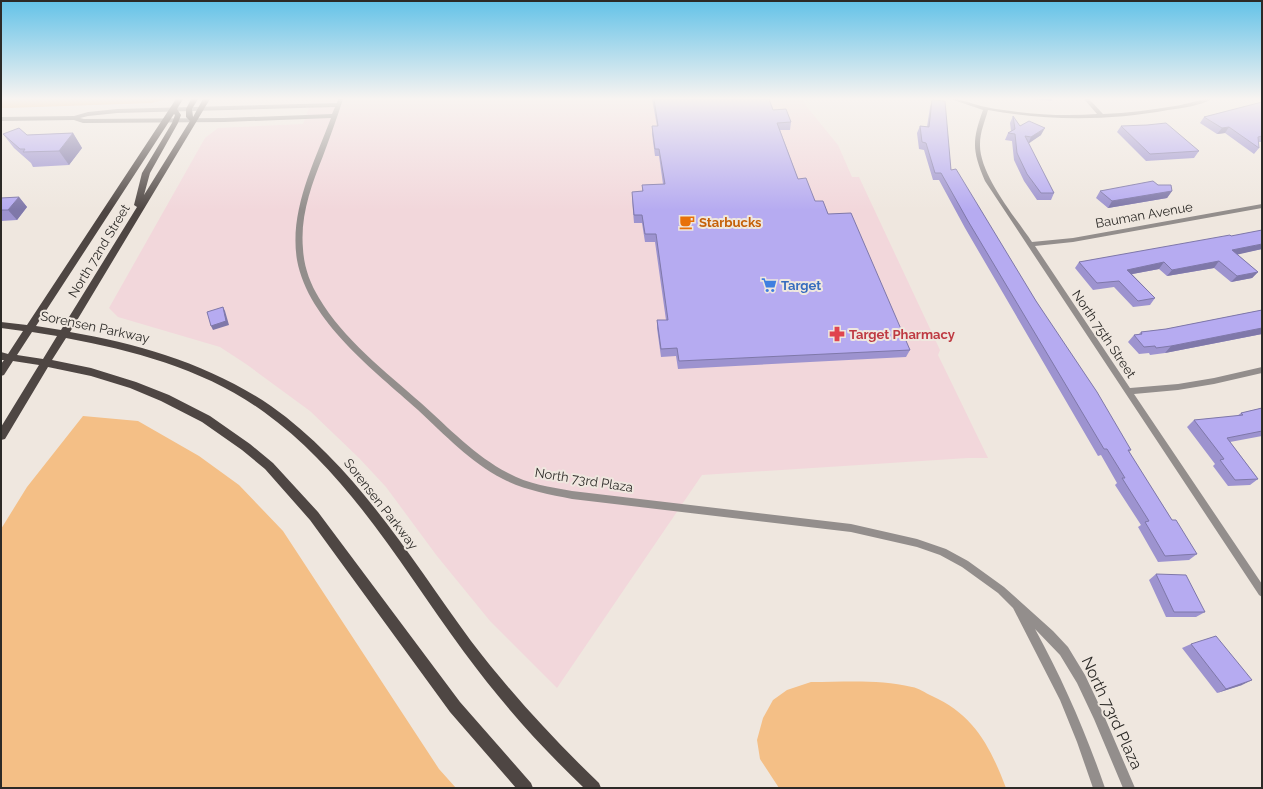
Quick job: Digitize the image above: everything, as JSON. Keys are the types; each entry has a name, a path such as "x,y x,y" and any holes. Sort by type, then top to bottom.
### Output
{"main road":[{"name":"North 72nd Street","path":"1,372 6,357 30,329 156,136"},
{"path":"136,215 146,173 168,136"},
{"name":"North 72nd Street","path":"1,436 184,136"},
{"name":"Sorensen Parkway","path":"1,325 64,334 145,353 203,373 250,398 303,437 324,457 356,492 502,692 546,742 594,788"},
{"path":"6,357 46,363 112,378 171,401 206,419 269,466 314,516 455,707 526,788"}],"street":[{"name":"North 73rd Plaza","path":"327,136 306,192 300,222 299,252 302,267 313,295 324,312 351,342 478,458 505,476 541,489 572,495 851,528 917,543 943,552 965,564 1014,602 1049,635 1070,661 1098,715 1129,788"},
{"name":"North 75th Street","path":"977,136 977,150 988,181 1262,592"},
{"name":"Bauman Avenue","path":"1030,244 1072,240 1262,206"},
{"path":"1128,391 1178,387 1214,381 1262,370"},
{"name":"North 73rd Plaza","path":"1014,602 1036,640 1052,673 1082,743 1099,788"}],"shaded area":[{"path":"208,136 831,136 838,145 852,177 859,177 940,350 938,355 988,458 702,475 557,688 490,621 437,556 386,487 359,458 310,411 246,364 220,347 118,317 109,308 205,138"},
{"path":"83,416 138,421 199,456 239,485 283,531 439,769 456,788 1,788 1,529 27,487"},
{"path":"811,682 900,684 917,688 947,704 959,712 979,733 994,759 1006,788 779,788 760,759 757,740 763,718 773,700 787,690"}],"building":[{"path":"5,136 71,136 59,151 23,152 25,149 20,149"},
{"name":"Target","path":"653,136 782,136 798,179 806,178 815,201 823,201 828,214 851,213 910,350 679,361 677,348 661,349 657,320 668,320 656,234 645,234 642,215 634,215 632,192 643,191 642,185 665,184 659,149 655,149"},
{"path":"921,136 948,136 951,170 956,169 1036,301 1097,392 1131,450 1128,450 1172,520 1176,520 1197,554 1165,556 1145,522 1149,521 1122,478 1125,478 1107,449 1104,449 941,173 935,173 926,143 922,142"},
{"path":"1015,136 1033,136 1025,136 1054,193 1041,193 1027,174 1017,153"},
{"path":"1131,136 1181,136 1199,151 1150,154"},
{"path":"1242,136 1262,136 1258,137 1259,148"},
{"path":"1153,181 1158,185 1171,185 1172,191 1112,201 1100,191"},
{"path":"19,197 8,210 1,210 1,198"},
{"path":"1262,230 1262,244 1232,250 1258,272 1237,276 1219,261 1172,270 1164,262 1127,270 1155,298 1138,301 1119,281 1097,283 1079,262 1230,235"},
{"path":"223,307 226,321 211,326 207,312"},
{"path":"1262,310 1262,328 1171,346 1156,348 1155,346 1144,347 1134,335 1142,334 1141,332 1166,329"},
{"path":"1262,408 1262,431 1227,438 1258,479 1235,480 1220,460 1224,459 1194,420 1243,415 1241,413"},
{"path":"1156,574 1186,575 1205,612 1174,612"},
{"path":"1216,636 1252,680 1226,689 1191,644"}],"place":[{"name":"Starbucks","path":"687,222"},
{"name":"Target","path":"769,285"},
{"name":"Target Pharmacy","path":"837,334"}]}
